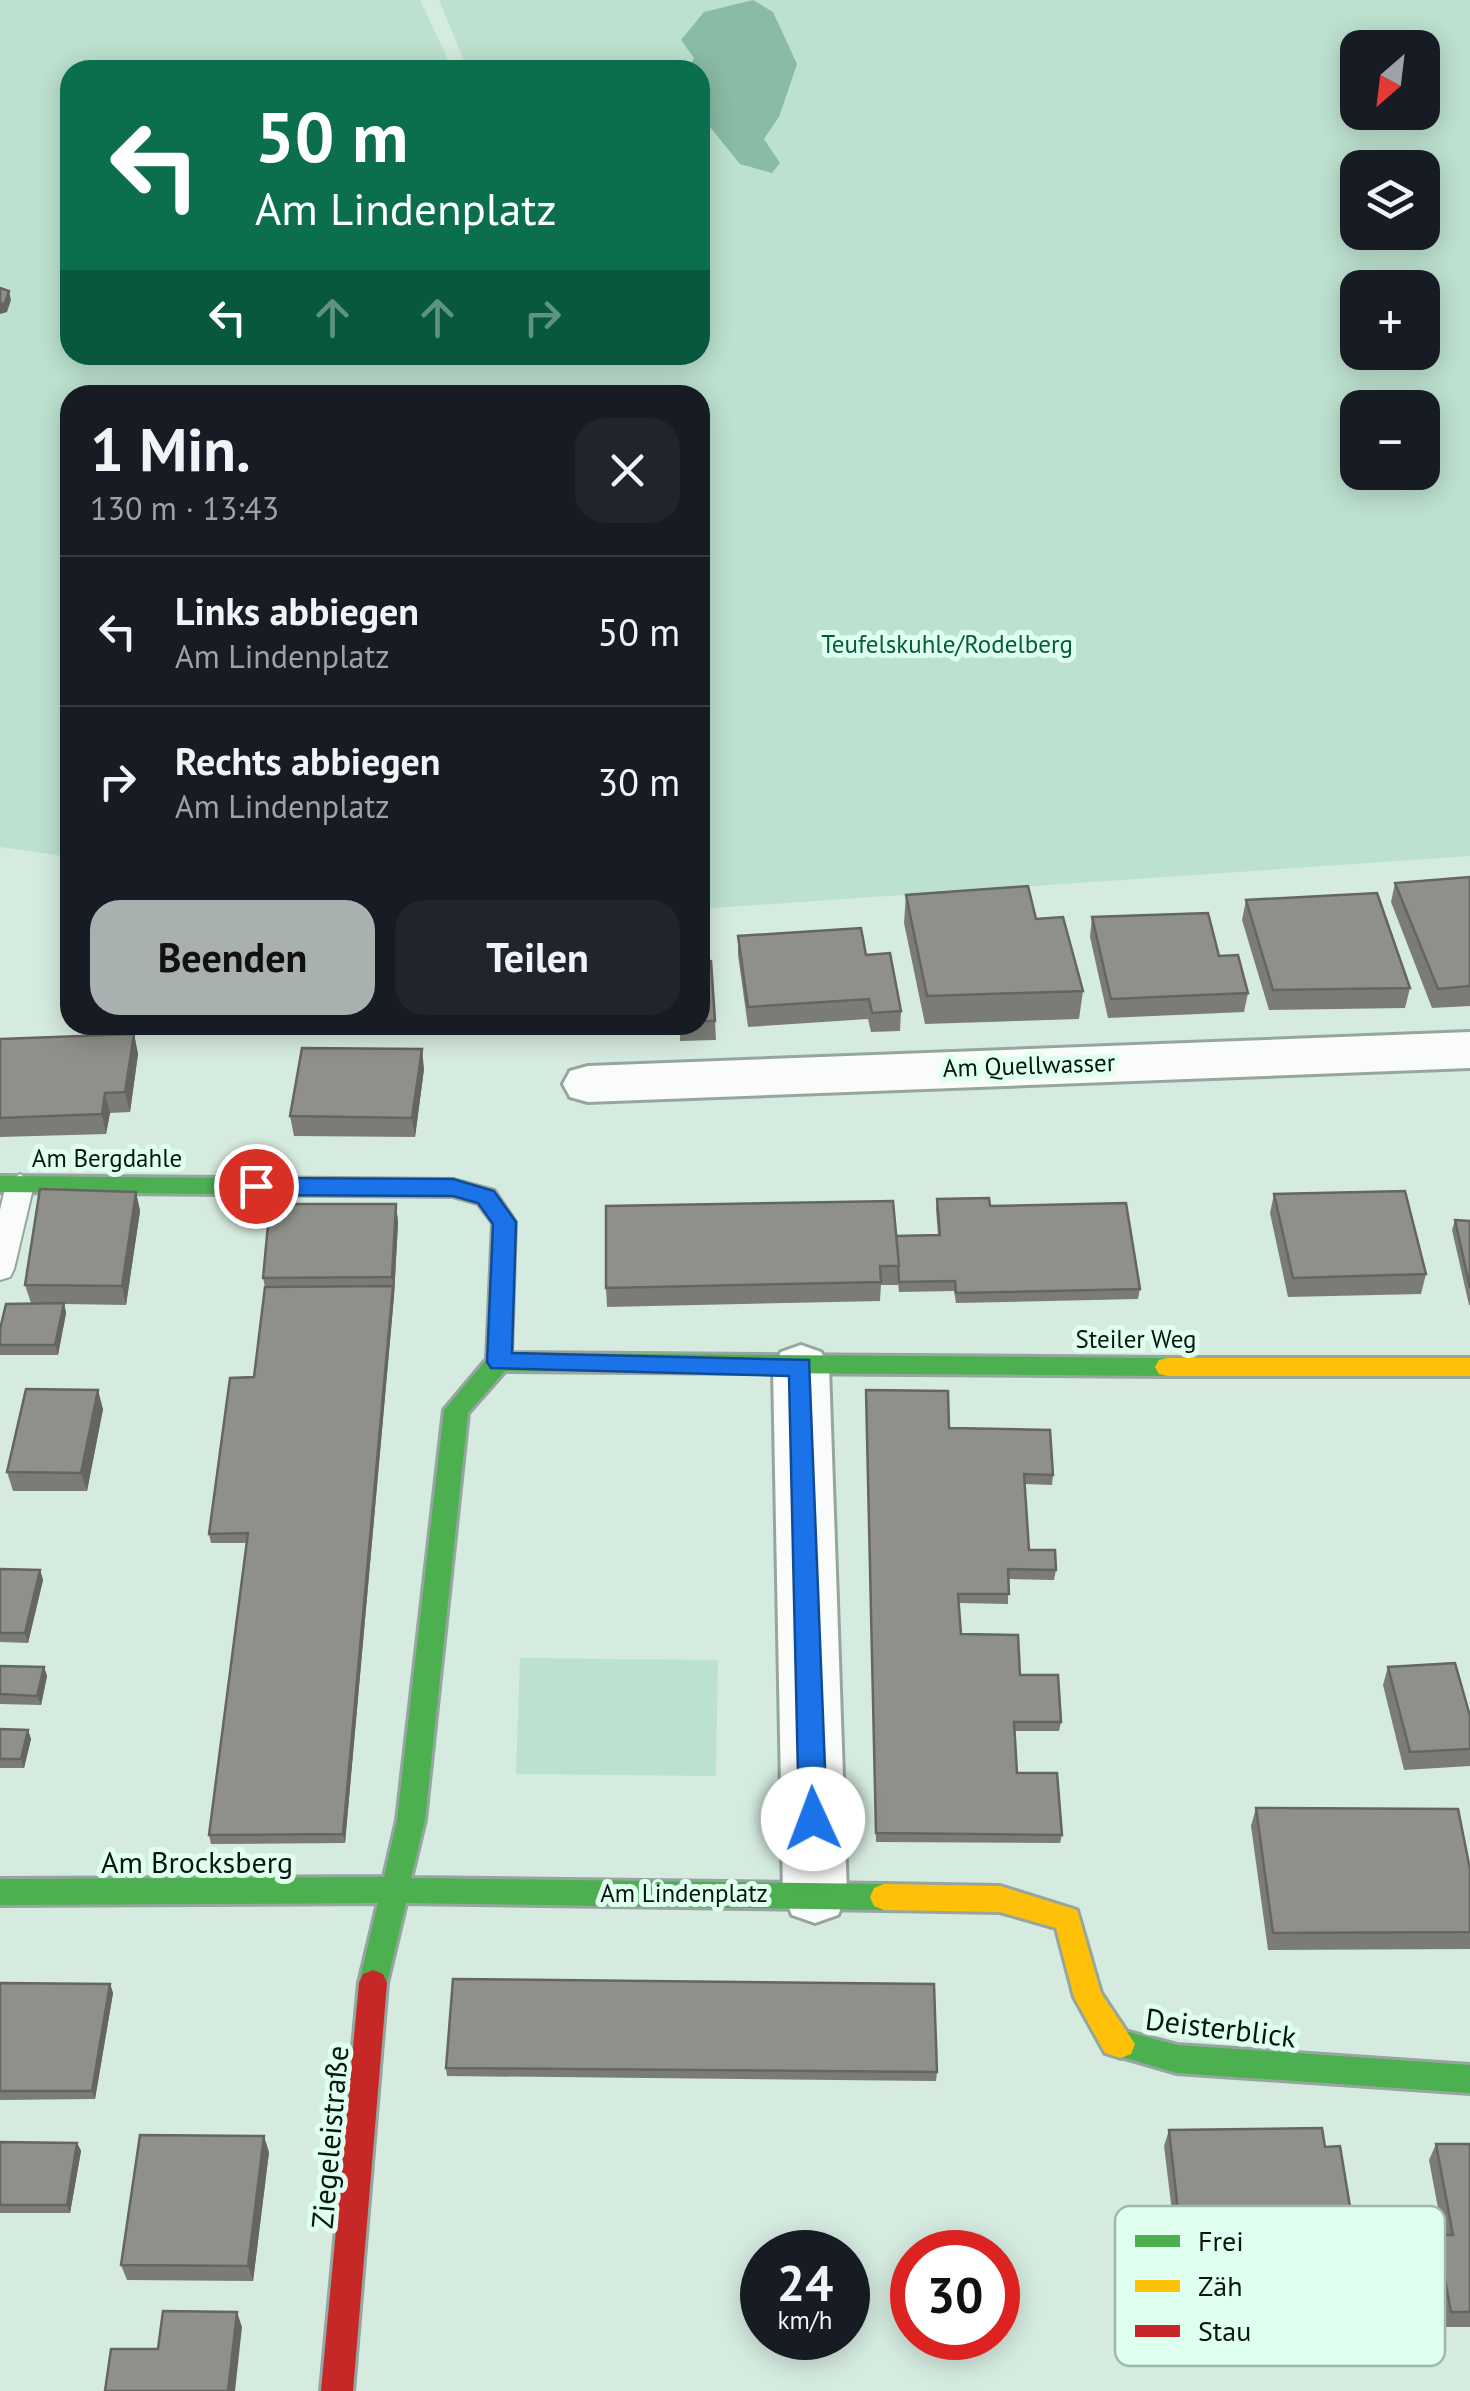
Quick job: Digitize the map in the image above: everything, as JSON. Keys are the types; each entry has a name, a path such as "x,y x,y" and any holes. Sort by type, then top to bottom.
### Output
{"street":[{"name":"Am Quellwasser","path":"588,1084 1470,1050"},
{"name":"Am Bergdahle","path":"10,1184 453,1188 486,1196 504,1222 499,1362"},
{"path":"394,1890 411,1820 456,1410 499,1362 801,1367 815,1894"},
{"name":"Steiler Weg","path":"801,1367 1470,1367"},
{"name":"Am Brocksberg","path":"0,1892 394,1890"},
{"name":"Am Lindenplatz","path":"394,1890 815,1894"},
{"name":"Ziegeleistraße","path":"337,2391 374,1969 394,1890"},
{"name":"Deisterblick","path":"815,1894 1000,1898 1066,1919 1088,1998 1115,2044 1177,2059 1470,2079"}],"lane":[{"path":"0,1270 10,1184"}],"green space":[{"name":"Teufelskuhle/Rodelberg","path":"0,0 420,0 448,60 60,60 60,365 710,365 710,127 740,164 780,164 764,139 779,117 710,70 710,60 464,60 439,0 1470,0 1470,856 710,908 710,385 60,385 60,856 0,847"},
{"path":"520,1658 718,1660 716,1776 516,1774"}],"shaded area":[{"path":"753,0 773,12 797,64 779,117 764,139 780,163 772,173 740,164 710,127 710,60 693,60 681,40 704,12"}],"building":[{"path":"0,288 9,291 5,303 0,304"},
{"path":"1470,877 1470,986 1438,989 1395,883"},
{"path":"1028,886 1036,919 1063,917 1083,991 927,996 906,895"},
{"path":"1377,893 1410,988 1273,990 1246,900"},
{"path":"1208,913 1219,956 1238,955 1248,993 1111,999 1092,917"},
{"path":"861,928 866,955 890,953 901,1011 872,1013 869,999 748,1007 738,936"},
{"path":"711,961 715,1021 710,1021"},
{"path":"134,1035 125,1092 105,1093 102,1114 0,1118 0,1039"},
{"path":"302,1048 422,1049 412,1118 290,1116"},
{"path":"40,1189 136,1192 122,1286 25,1285"},
{"path":"1405,1191 1426,1274 1293,1278 1274,1194"},
{"path":"989,1198 990,1206 1126,1203 1140,1289 956,1293 955,1281 899,1282 896,1236 940,1235 937,1199"},
{"path":"893,1201 899,1266 880,1266 881,1282 606,1288 606,1206"},
{"path":"270,1204 396,1204 392,1277 263,1278"},
{"path":"1455,1220 1470,1221 1470,1288"},
{"path":"393,1286 343,1834 209,1835 248,1533 209,1534 230,1378 254,1377 265,1287"},
{"path":"64,1303 55,1345 0,1345 6,1304"},
{"path":"26,1389 98,1390 81,1473 7,1472"},
{"path":"866,1390 948,1391 949,1428 1050,1430 1053,1475 1024,1474 1029,1550 1055,1550 1056,1570 1008,1569 1009,1594 958,1594 961,1634 1018,1635 1020,1675 1058,1675 1061,1722 1014,1722 1017,1773 1057,1773 1062,1835 876,1833"},
{"path":"0,1569 40,1570 25,1633 0,1633"},
{"path":"1455,1663 1470,1716 1470,1749 1410,1752 1388,1667"},
{"path":"0,1666 44,1667 37,1696 0,1694"},
{"path":"0,1729 28,1730 21,1759 0,1759"},
{"path":"1256,1808 1458,1809 1470,1869 1470,1932 1273,1933"},
{"path":"453,1979 934,1984 937,2072 446,2068"},
{"path":"0,1983 110,1984 92,2091 0,2091"},
{"path":"1322,2128 1325,2147 1340,2146 1350,2206 1177,2206 1169,2130"},
{"path":"140,2135 264,2136 248,2266 121,2265"},
{"path":"0,2142 77,2143 67,2205 0,2205"},
{"path":"1436,2144 1470,2144 1470,2312 1451,2312 1445,2279 1445,2235 1453,2235"},
{"path":"163,2311 237,2312 228,2391 105,2391 111,2349 158,2349"}],"traffic: fast":[{"path":"0,1184 453,1188 486,1197 504,1222 499,1362 456,1410 411,1820 373,1983"},
{"path":"499,1362 1167,1367"},
{"path":"0,1892 394,1890 884,1897"},
{"path":"1121,2044 1177,2059 1470,2079"}],"traffic: slow":[{"path":"1167,1367 1470,1367"},
{"path":"884,1897 1000,1899 1067,1919 1088,1997 1115,2043 1121,2044"}],"traffic: jam":[{"path":"337,2391 373,1983"}],"route":[{"path":"256,1186 453,1188 486,1196 504,1222 499,1362 801,1367 813,1819"}]}
